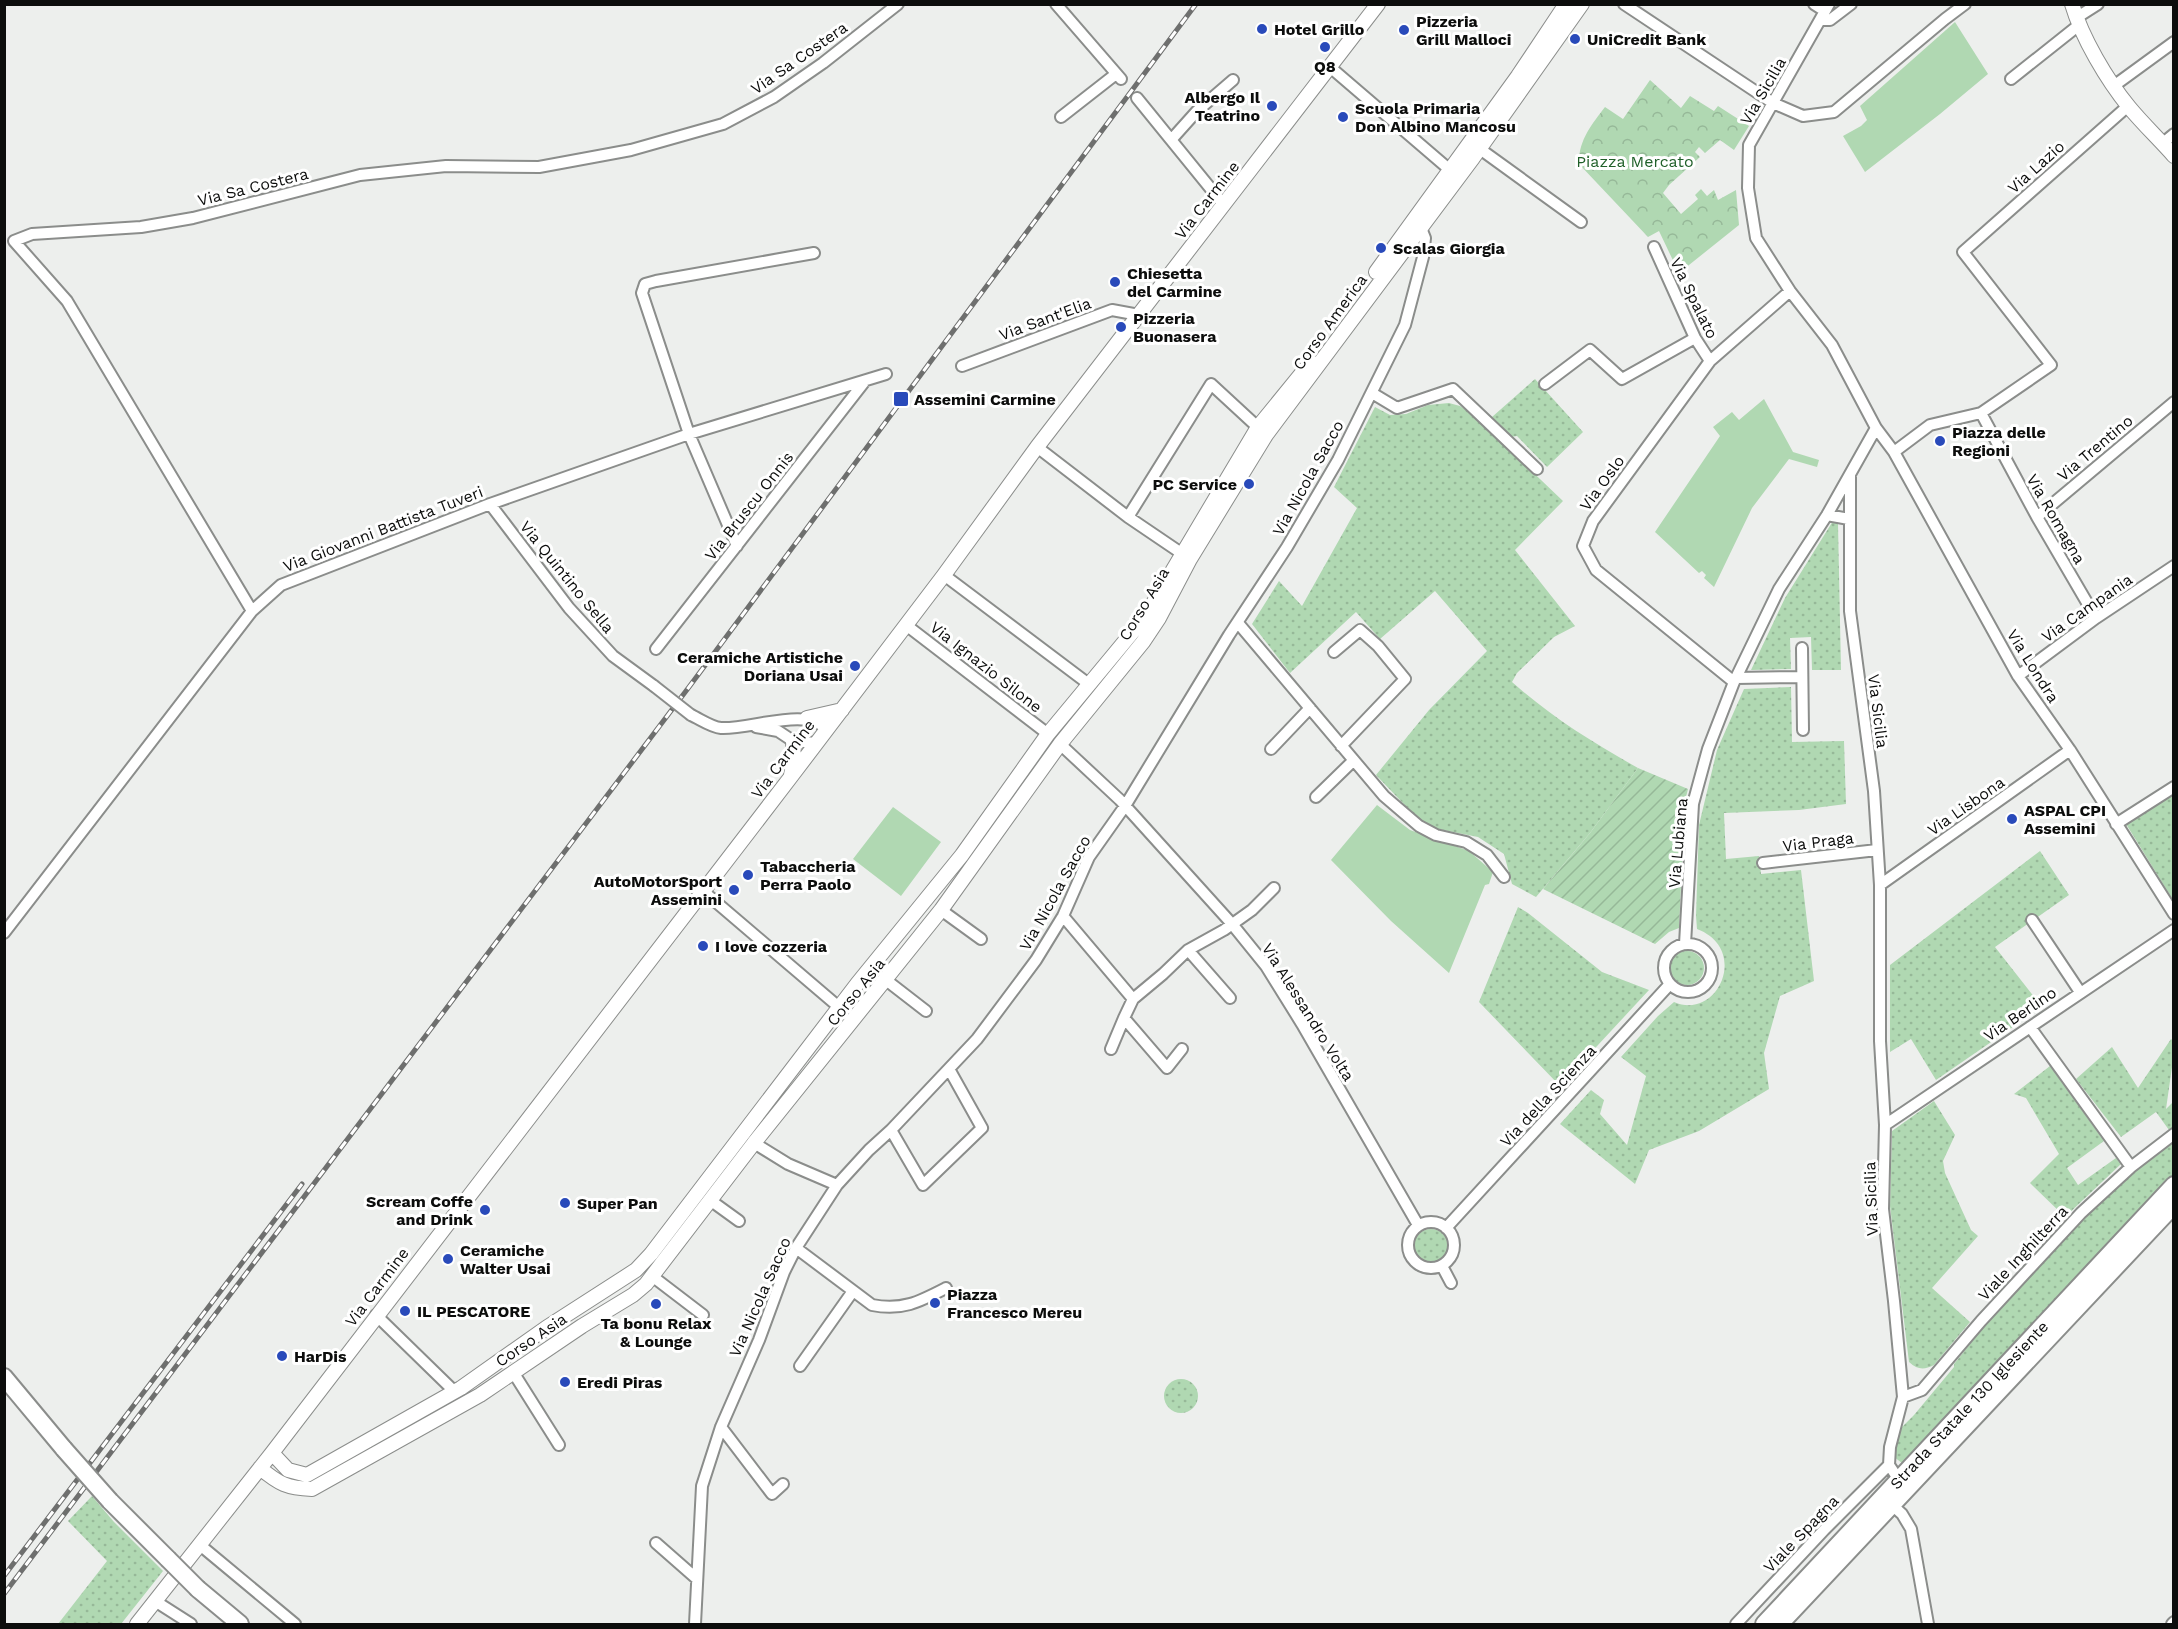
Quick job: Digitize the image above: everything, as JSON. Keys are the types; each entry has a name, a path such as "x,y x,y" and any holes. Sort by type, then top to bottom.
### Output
{"main road":[{"name":"Strada Statale 130 Iglesiente","path":"1764,1624 2174,1185"},
{"name":"Strada Statale 130 Iglesiente","path":"1780,1624 2174,1205"},
{"path":"4,1377 110,1501 198,1589 240,1624"}],"street":[{"name":"Via Sa Costera","path":"252,611 67,301 14,242 32,234 141,227 193,218 360,175 446,166 539,166 632,150 723,124 774,97 823,63 898,4"},
{"path":"1056,4 1119,76 1061,117"},
{"name":"Via Carmine","path":"137,1624 272,1453 790,778 1038,447 1378,4"},
{"name":"Corso America","path":"1416,225 1450,170 1518,76 1566,4"},
{"name":"Corso America","path":"1186,557 1262,431 1416,225 1480,149 1582,4"},
{"path":"1624,4 1773,103 1803,116 1834,112 1965,4"},
{"path":"1814,4 1825,12 1830,20 1851,4"},
{"path":"2011,79 2075,16 2098,4"},
{"name":"Via Sicilia","path":"1825,12 1749,145 1748,188 1756,238 1790,291 1832,345 1876,428 1850,475 1850,610 1874,791 1880,885 1880,1041 1885,1125 1883,1209 1903,1397 1890,1447 1888,1466"},
{"path":"2075,16 2090,48 2128,106 2168,138 2174,156"},
{"path":"2115,85 2174,42"},
{"path":"1330,67 1450,170"},
{"path":"1171,140 1197,111 1233,80"},
{"path":"1137,98 1224,205"},
{"name":"Via Lazio","path":"1981,413 2052,365 1963,252 2128,106"},
{"path":"1480,149 1581,222"},
{"name":"Via Nicola Sacco","path":"695,1624 702,1486 721,1426 796,1248 837,1185 869,1149 891,1130 977,1039 1036,960 1064,916 1089,857 1125,806 1287,548 1338,460 1405,325 1423,257 1425,238 1416,225"},
{"name":"Via Spalato","path":"1654,247 1695,338 1710,361"},
{"path":"736,546 689,434 642,293 645,284 814,253"},
{"name":"Via Oslo","path":"1735,680 1596,570 1583,546 1593,521 1710,361 1790,291"},
{"name":"Via Sant'Elia","path":"962,366 1112,310 1139,315"},
{"path":"1545,384 1590,350 1622,379 1695,338"},
{"name":"Via Giovanni Battista Tuveri","path":"4,933 252,611 281,585 490,504 689,434 886,374"},
{"name":"Via Bruscu Onnis","path":"656,649 865,381"},
{"path":"1128,517 1210,384 1262,431"},
{"path":"1372,393 1397,408 1453,389 1537,470"},
{"name":"Via Trentino","path":"2037,517 2174,402"},
{"path":"1894,452 1930,425 1981,413"},
{"name":"Via Romagna","path":"1981,413 2037,517 2096,618"},
{"name":"Via Londra","path":"1876,428 1894,452 2018,676 2070,750 2174,914"},
{"path":"1038,447 1128,517 1186,557"},
{"name":"Via Lubiana","path":"1685,944 1693,804 1708,749 1735,680 1779,589 1850,475"},
{"name":"Via Quintino Sella","path":"490,504 569,608 613,656 691,715 718,728 739,729 753,726"},
{"path":"1827,515 1849,519"},
{"name":"Corso Asia","path":"272,1453 288,1470 307,1475 455,1392 636,1270 651,1254 840,1008 962,855 1048,734 1145,617 1186,557"},
{"name":"Corso Asia","path":"260,1468 273,1479 292,1488 312,1489 480,1395 582,1326 633,1295 652,1276 754,1143 941,910 1060,744 1143,642 1159,618 1186,557"},
{"name":"Via Campania","path":"2018,676 2096,618 2174,566"},
{"path":"944,575 1090,685"},
{"path":"1238,623 1384,796 1419,826 1437,835 1466,842 1487,855 1504,877"},
{"name":"Via Ignazio Silone","path":"906,625 1048,734"},
{"path":"1334,652 1360,630 1378,646 1405,678 1341,746"},
{"path":"1802,648 1803,730"},
{"path":"1735,680 1802,676"},
{"path":"1270,749 1310,708"},
{"path":"753,726 842,710"},
{"path":"807,718 814,720 826,730"},
{"path":"753,726 778,732 793,741 816,744"},
{"path":"790,778 794,761 793,741"},
{"name":"Via Alessandro Volta","path":"1060,744 1125,806 1232,924 1266,966 1302,1024 1418,1226"},
{"name":"Via Lisbona","path":"1880,885 2070,750"},
{"path":"1316,797 1353,760"},
{"path":"2116,824 2174,787"},
{"name":"Via Praga","path":"1763,863 1877,850"},
{"path":"1111,1049 1133,999 1188,950 1252,910 1274,888"},
{"path":"703,891 840,1008"},
{"path":"941,910 981,939"},
{"path":"1064,916 1133,999"},
{"path":"2032,920 2080,992"},
{"name":"Via Berlino","path":"1885,1125 2080,992 2126,968 2174,930"},
{"path":"1685,944 1693,945 1706,953 1712,968 1706,984 1692,992 1684,992 1670,984 1664,970 1666,959 1672,950 1685,944"},
{"path":"1188,950 1230,998"},
{"path":"886,980 926,1011"},
{"name":"Via della Scienza","path":"1446,1228 1670,984"},
{"path":"1124,1018 1167,1068 1182,1049"},
{"path":"2030,1027 2132,1167"},
{"path":"891,1130 923,1185 982,1128 949,1069"},
{"name":"Viale Inghilterra","path":"1903,1397 1922,1390 1981,1321 2081,1213 2132,1167 2174,1134"},
{"path":"754,1143 788,1164 837,1185"},
{"path":"710,1200 739,1221"},
{"path":"1433,1222 1446,1228 1454,1241 1454,1248 1448,1262 1442,1266 1426,1269 1412,1260 1407,1245 1409,1237 1418,1226 1433,1222"},
{"path":"796,1248 872,1305 895,1308 922,1300 946,1288"},
{"path":"1442,1266 1451,1283"},
{"path":"652,1276 703,1315"},
{"path":"800,1366 853,1291"},
{"path":"573,1311 582,1326"},
{"path":"376,1315 455,1392"},
{"path":"513,1372 559,1445"},
{"path":"721,1426 772,1494 783,1484"},
{"path":"1888,1466 1899,1480"},
{"name":"Viale Spagna","path":"1736,1624 1888,1466"},
{"path":"1892,1505 1902,1514 1911,1529 1928,1624"},
{"path":"656,1543 697,1579"},
{"path":"200,1545 295,1624"},
{"path":"156,1601 191,1624"}],"green space":[{"path":"1955,22 1988,74 1865,172 1843,136 1867,120 1860,106"},
{"name":"Piazza Mercato","path":"1650,80 1681,108 1690,96 1714,111 1718,106 1749,126 1734,150 1720,140 1705,153 1699,147 1695,152 1700,157 1663,193 1681,214 1698,199 1695,195 1701,189 1707,196 1714,190 1718,200 1736,190 1739,225 1679,273 1659,231 1648,237 1579,164 1583,140 1605,107 1623,119"},
{"path":"1535,379 1583,432 1547,467 1517,436 1510,437 1492,417"},
{"path":"1764,399 1793,452 1819,460 1817,467 1789,459 1752,508 1714,587 1704,578 1706,575 1702,571 1699,573 1655,532 1720,436 1713,427 1732,412 1739,420"},
{"path":"1449,403 1460,406 1472,414 1563,501 1515,550 1575,626 1554,637 1517,673 1512,682 1572,728 1638,768 1590,833 1536,897 1512,884 1504,854 1478,837 1433,828 1419,820 1376,775 1429,710 1487,651 1435,591 1380,639 1356,612 1290,673 1252,624 1279,581 1302,606 1357,508 1334,487 1375,407 1390,415 1406,414 1428,405"},
{"path":"1833,521 1838,524 1841,670 1812,670 1811,637 1790,638 1791,669 1751,670 1785,598"},
{"path":"1791,687 1792,742 1844,741 1846,804 1799,810 1724,813 1726,859 1759,856 1761,874 1801,870 1814,981 1780,996 1764,1053 1769,1089 1699,1131 1649,1150 1635,1184 1560,1124 1591,1090 1604,1100 1600,1114 1627,1145 1646,1076 1621,1057 1658,1016 1674,1002 1690,1005 1704,1001 1715,993 1722,980 1725,966 1722,952 1713,939 1697,929 1699,825 1717,750 1744,689"},
{"path":"1638,768 1688,789 1685,801 1679,928 1669,932 1655,944 1543,889 1590,833"},
{"path":"2173,793 2173,900 2126,824"},
{"path":"1377,805 1410,830 1469,851 1493,872 1489,884 1485,885 1449,973 1391,921 1331,860"},
{"path":"893,807 941,842 901,896 853,859"},
{"path":"2040,851 2069,895 1995,947 2042,1007 1936,1080 1911,1039 1890,1052 1890,965"},
{"path":"1518,907 1602,972 1649,990 1560,1086 1479,1002"},
{"path":"1687,951 1699,956 1704,968 1699,980 1687,985 1675,980 1670,968 1675,956"},
{"path":"2171,1039 2173,1041 2173,1060 2166,1109 2173,1102 2173,1127 2169,1130 2156,1112 2121,1137 2076,1079 2112,1047 2138,1088"},
{"path":"2050,1066 2104,1141 2067,1168 2078,1185 2116,1158 2121,1164 2065,1217 2030,1183 2059,1154 2026,1098 2014,1094"},
{"path":"1934,1101 1955,1135 1943,1161 1945,1173 1971,1230 1978,1236 1932,1288 1970,1322 1934,1365 1921,1368 1909,1362 1890,1206 1892,1131"},
{"path":"2173,1141 2173,1177 1908,1462 1902,1463 1894,1457 1899,1430 1954,1367 1954,1364 1994,1314 2076,1226 2133,1170 2146,1160 2155,1157"},
{"path":"1431,1229 1443,1234 1448,1246 1443,1258 1431,1263 1419,1258 1414,1246 1419,1234"},
{"path":"1181,1379 1193,1384 1198,1396 1193,1408 1181,1413 1169,1408 1164,1396 1169,1384"},
{"path":"92,1496 114,1522 163,1571 121,1624 58,1624 107,1561 68,1521"}],"railway":[{"path":"4,1594 689,687 1196,4"},
{"path":"4,1576 302,1184"}],"place":[{"name":"Hotel Grillo","path":"1262,29"},
{"name":"Pizzeria Grill Malloci","path":"1404,30"},
{"name":"UniCredit Bank","path":"1575,39"},
{"name":"Q8","path":"1325,47"},
{"name":"Albergo Il Teatrino","path":"1272,106"},
{"name":"Scuola Primaria Don Albino Mancosu","path":"1343,117"},
{"name":"Scalas Giorgia","path":"1381,248"},
{"name":"Chiesetta del Carmine","path":"1115,282"},
{"name":"Pizzeria Buonasera","path":"1121,327"},
{"name":"Assemini Carmine","path":"901,399"},
{"name":"Piazza delle Regioni","path":"1940,441"},
{"name":"PC Service","path":"1249,484"},
{"name":"Ceramiche Artistiche Doriana Usai","path":"855,666"},
{"name":"ASPAL CPI Assemini","path":"2012,819"},
{"name":"Tabaccheria Perra Paolo","path":"748,875"},
{"name":"AutoMotorSport Assemini","path":"734,890"},
{"name":"I love cozzeria","path":"703,946"},
{"name":"Super Pan","path":"565,1203"},
{"name":"Scream Coffe and Drink","path":"485,1210"},
{"name":"Ceramiche Walter Usai","path":"448,1259"},
{"name":"Piazza Francesco Mereu","path":"935,1303"},
{"name":"Ta bonu Relax & Lounge","path":"656,1304"},
{"name":"IL PESCATORE","path":"405,1311"},
{"name":"HarDis","path":"282,1356"},
{"name":"Eredi Piras","path":"565,1382"}]}
